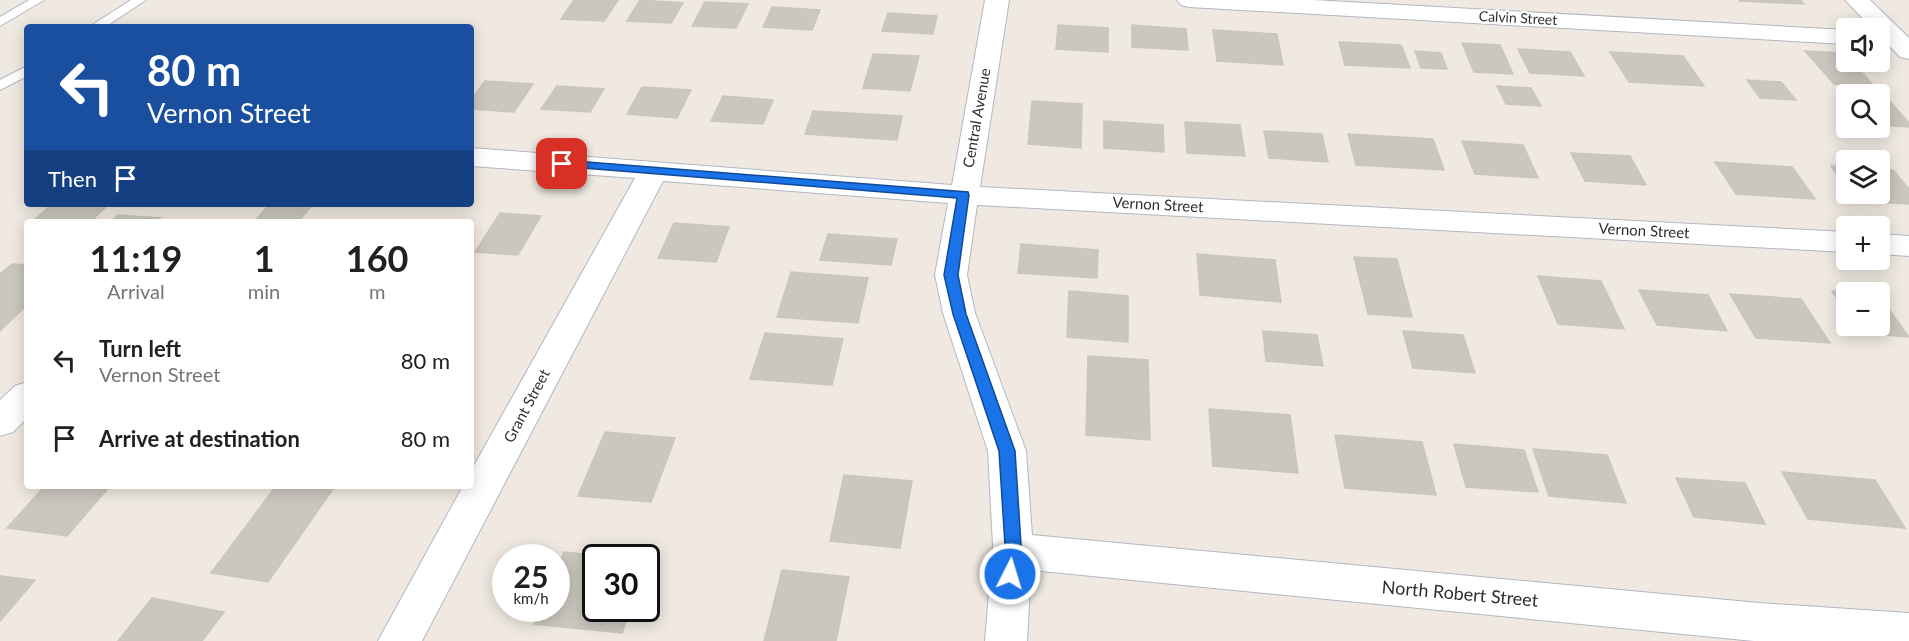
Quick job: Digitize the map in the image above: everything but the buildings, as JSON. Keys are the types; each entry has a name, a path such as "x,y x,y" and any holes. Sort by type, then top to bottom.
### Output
{"street":[{"name":"Central Avenue","path":"997,0 951,275 959,314 1007,451 1012,551 1005,641"},
{"name":"Calvin Street","path":"1190,0 1836,36"},
{"path":"1857,0 1895,44"},
{"name":"Vernon Street","path":"474,157 963,195 1836,241"},
{"name":"Grant Street","path":"399,641 654,170"},
{"path":"1890,245 1909,246"},
{"path":"0,422 24,399"},
{"name":"North Robert Street","path":"1012,551 1763,632 1909,633"}],"lane":[{"path":"0,22 38,0"},
{"path":"101,24 140,0"},
{"path":"0,86 24,72"}],"route":[{"path":"562,164 963,195 951,275 959,314 1007,451 1013,545 1010,574"}]}
